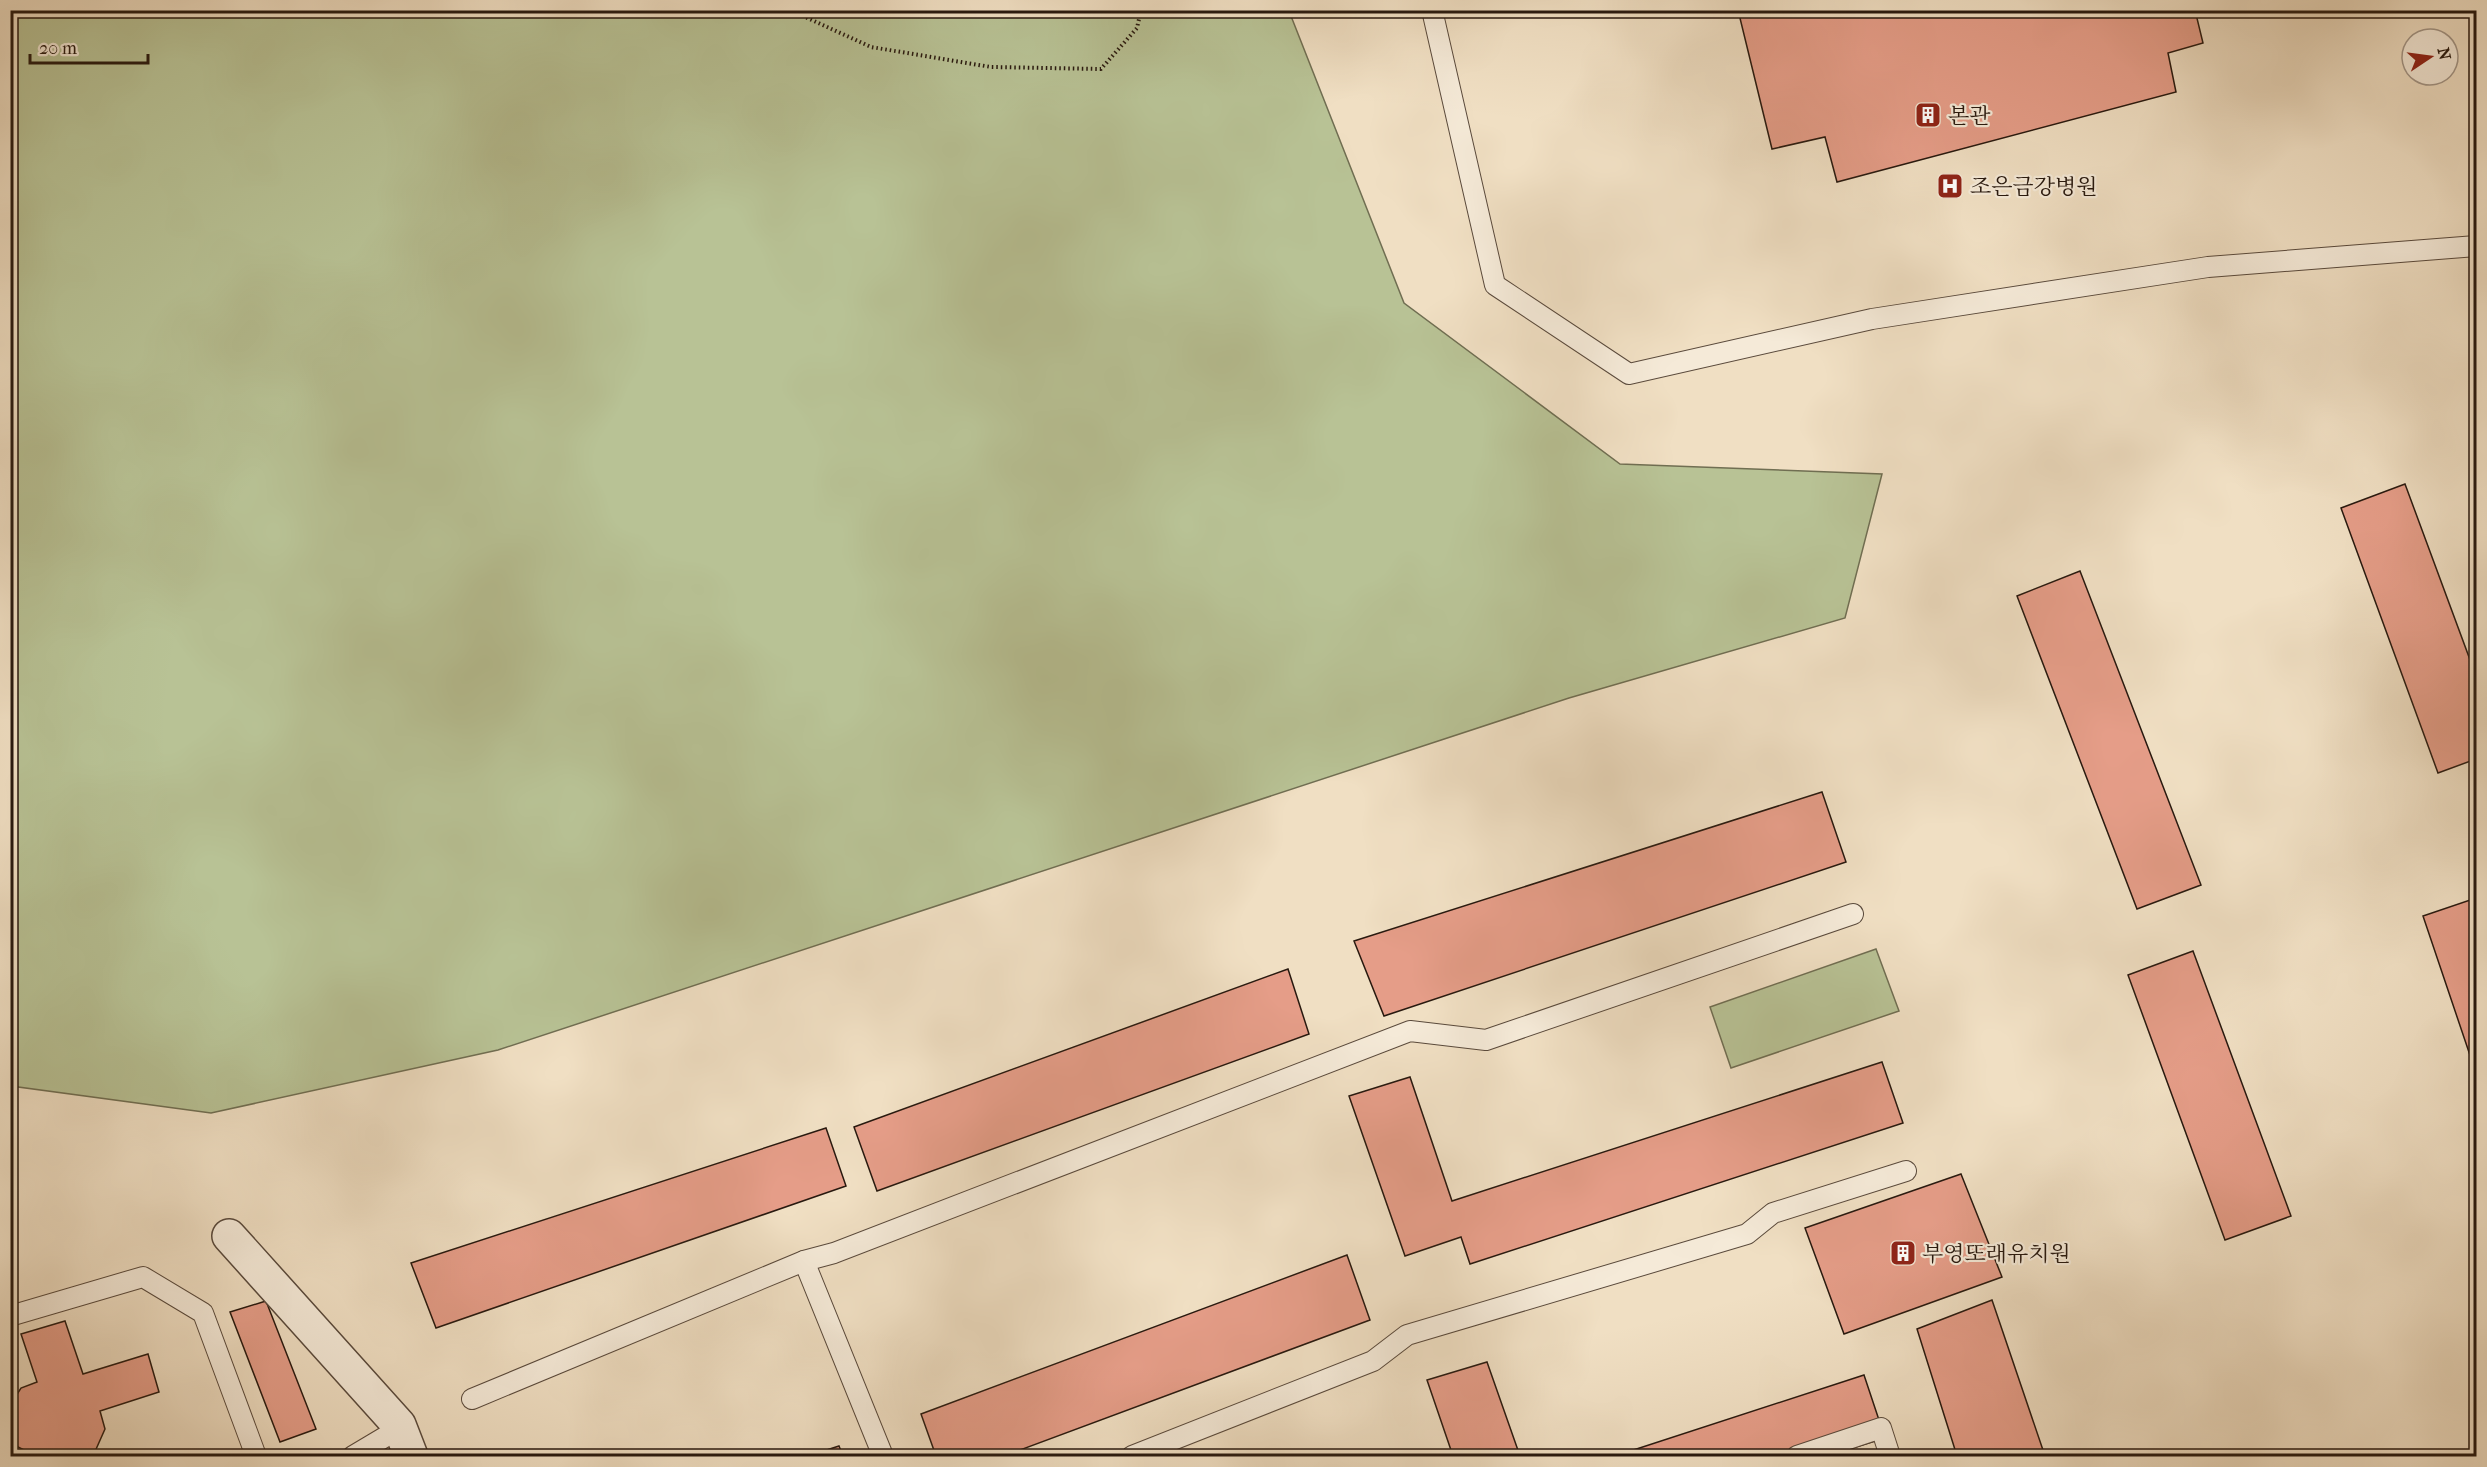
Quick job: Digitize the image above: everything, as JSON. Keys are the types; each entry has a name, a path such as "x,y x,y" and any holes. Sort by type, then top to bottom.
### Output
{"street":[{"path":"229,1236 406,1442"}],"lane":[{"path":"1432,10 1495,285 1629,375 1872,320 2208,267 2476,246"},
{"path":"472,1399 804,1261 834,1252 1410,1031 1486,1041 1852,914"},
{"path":"1132,1456 1373,1361 1407,1335 1747,1234 1773,1213 1906,1171"},
{"path":"804,1261 883,1456"},
{"path":"10,1316 143,1277 203,1312 256,1456"},
{"path":"1797,1456 1881,1428 1890,1456"},
{"path":"352,1456 406,1442"}],"path":[{"path":"790,10 871,47 991,67 1101,69 1137,28 1140,10"}],"green space":[{"path":"11,10 1289,11 1404,303 1620,464 1882,474 1845,618 1569,698 498,1050 211,1113 11,1086"},
{"path":"1876,949 1899,1011 1731,1068 1710,1007"}],"building":[{"name":"본관","path":"1738,10 2195,10 2203,43 2168,53 2176,92 1837,182 1825,137 1772,149"},
{"path":"2405,484 2476,676 2476,759 2438,773 2341,508"},
{"path":"2080,571 2201,885 2137,909 2017,596"},
{"path":"1822,792 1846,862 1384,1016 1354,941"},
{"path":"2476,898 2476,1073 2423,916"},
{"path":"2193,951 2291,1216 2225,1240 2128,975"},
{"path":"1288,969 1309,1034 877,1191 854,1127"},
{"path":"1882,1062 1903,1123 1470,1264 1461,1237 1405,1256 1349,1096 1410,1077 1452,1201"},
{"path":"826,1128 846,1186 436,1328 411,1263"},
{"name":"부영또래유치원","path":"1961,1174 2002,1277 1844,1334 1805,1228"},
{"path":"1347,1255 1370,1320 1004,1456 936,1456 921,1414"},
{"path":"1992,1300 2045,1456 1957,1456 1917,1329"},
{"path":"266,1301 316,1429 280,1442 230,1312"},
{"path":"65,1321 83,1374 148,1354 159,1392 100,1411 105,1429 93,1456 36,1456 10,1443 10,1405 21,1388 37,1382 21,1334"},
{"path":"1487,1362 1520,1456 1453,1456 1427,1380"},
{"path":"1864,1375 1885,1438 1827,1456 1615,1456"},
{"path":"839,1446 843,1456 808,1456"}],"place":[{"name":"본관","path":"1928,115"},
{"name":"조은금강병원","path":"1950,186"},
{"name":"부영또래유치원","path":"1903,1253"}]}
